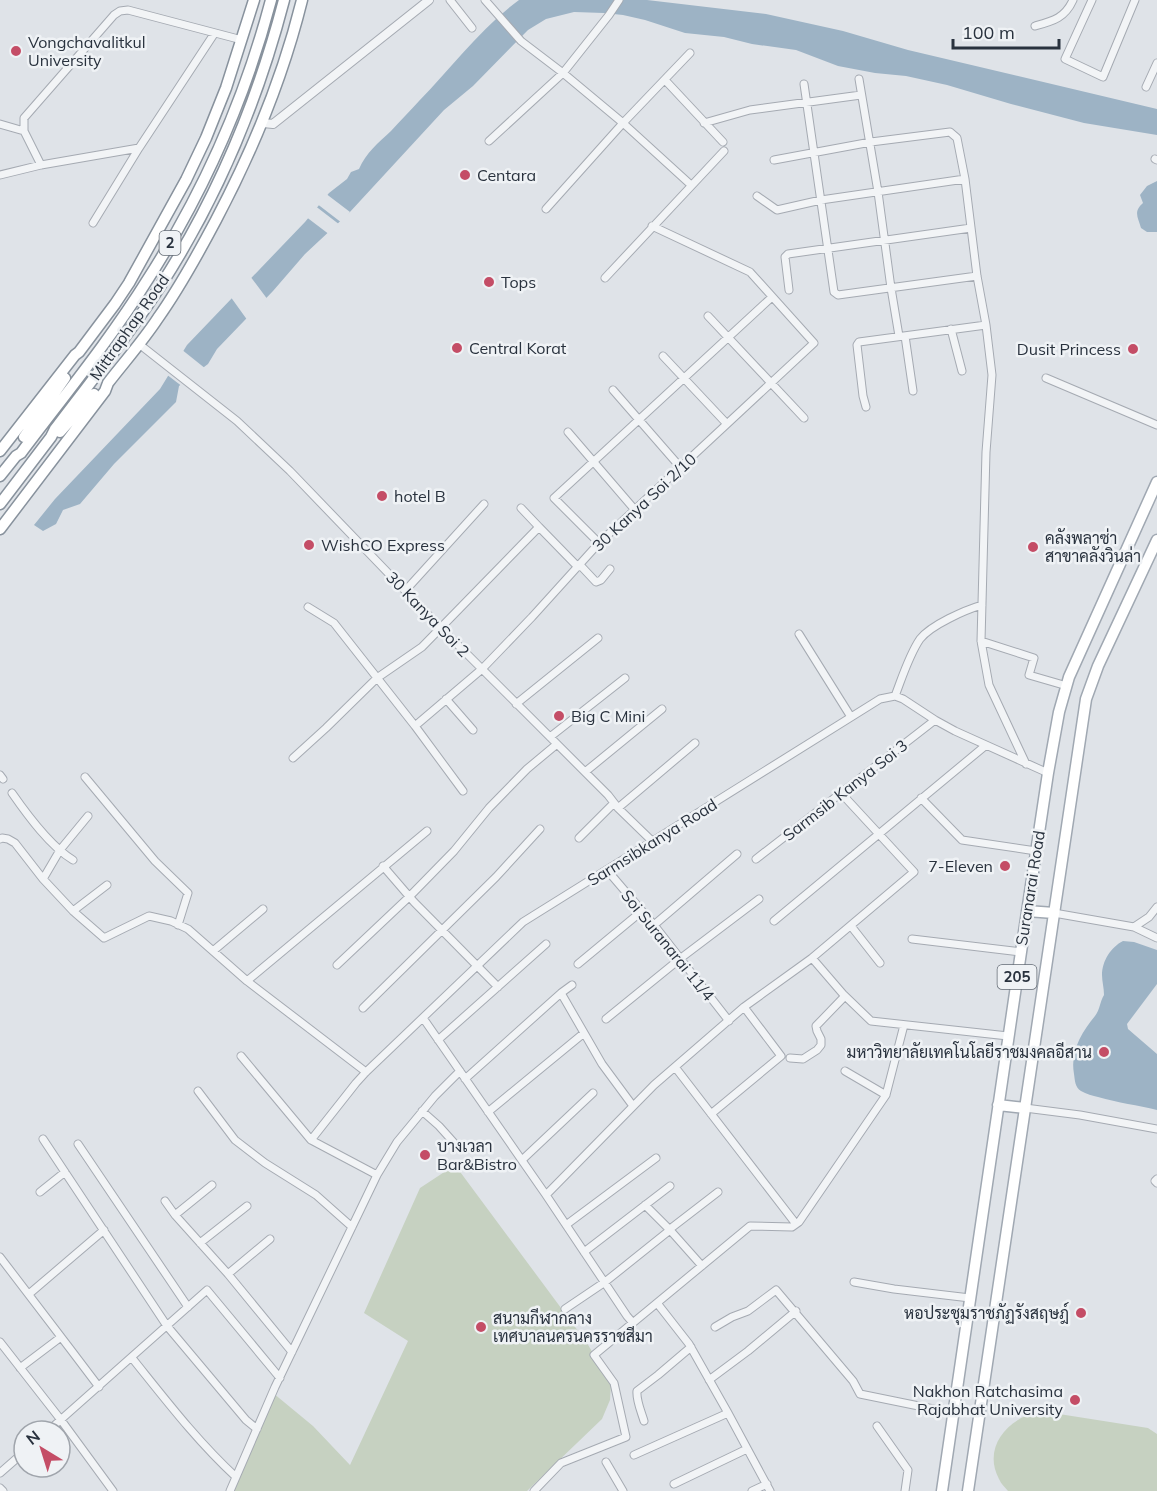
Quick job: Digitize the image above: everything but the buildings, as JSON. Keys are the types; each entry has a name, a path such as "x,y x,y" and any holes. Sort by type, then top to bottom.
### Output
{"main road":[{"path":"0,451 116,304 129,283 186,180 218,108 254,0"},
{"name":"Mittraphap Road","path":"0,476 21,453 115,328 148,281 177,233 209,172 233,115 252,65 271,0"},
{"name":"Mittraphap Road","path":"0,504 161,285 189,236 221,177 246,117 266,63 284,0"},
{"path":"0,529 163,311 198,255 237,180 263,123 297,24 302,0"},
{"path":"16,456 17,448 79,358 79,352"},
{"path":"51,437 60,432 101,387 108,383"},
{"name":"Suranarai Road","path":"943,1489 1008,1036 1059,712 1069,677 1157,482"},
{"name":"Suranarai Road","path":"968,1491 1086,699 1098,666 1157,540"},
{"path":"1027,911 1054,913"},
{"path":"998,1105 1025,1108"},
{"path":"961,1491 962,1483 970,1473"}],"street":[{"path":"263,123 273,124 429,0"},
{"path":"450,0 472,28"},
{"path":"485,0 521,41 623,123 692,185"},
{"path":"489,141 563,73 619,0"},
{"path":"1035,26 1060,17 1068,10 1073,0"},
{"path":"1092,0 1065,59 1103,77 1135,0"},
{"path":"41,165 24,131 23,122 27,114 120,11 128,10 242,40"},
{"path":"93,224 139,148 214,34"},
{"path":"546,209 690,53"},
{"path":"1146,87 1157,63"},
{"path":"665,80 723,142"},
{"path":"859,80 871,142 891,288 913,391"},
{"path":"804,84 834,292 838,295 977,276"},
{"path":"704,123 750,110 861,95"},
{"path":"0,124 24,131"},
{"path":"774,160 871,142 950,132 957,138 965,179 992,375 986,452 981,641 989,685 1026,764"},
{"path":"0,175 41,165 139,148"},
{"path":"605,278 724,151"},
{"path":"757,196 777,210 821,200 965,179"},
{"path":"599,543 554,498 772,297 750,272 652,226"},
{"path":"789,290 786,255 971,228"},
{"name":"30 Kanya Soi 2/10","path":"415,726 482,669 599,543 814,343 772,297"},
{"path":"708,316 804,418"},
{"path":"866,407 858,343 860,341 986,325"},
{"path":"951,329 962,371"},
{"name":"30 Kanya Soi 2","path":"139,344 237,421 290,471 441,628 652,841"},
{"path":"663,356 727,424"},
{"path":"1046,378 1157,425"},
{"path":"613,390 681,468"},
{"path":"568,432 635,510"},
{"path":"405,591 484,504"},
{"path":"521,508 596,582 601,580 610,569"},
{"path":"293,758 377,678 422,647 539,526"},
{"path":"982,605 965,610 922,637 895,696 985,746 1048,773"},
{"path":"308,607 334,623 463,791"},
{"path":"799,634 851,717"},
{"path":"516,704 598,638"},
{"path":"981,641 1034,658 1029,675 1067,686"},
{"path":"550,737 625,678"},
{"name":"Sarmsibkanya Road","path":"311,1140 366,1072 524,922 880,699 895,696"},
{"path":"446,699 473,730"},
{"path":"585,772 662,709"},
{"name":"Sarmsib Kanya Soi 3","path":"756,859 935,720"},
{"path":"579,838 695,743"},
{"path":"337,965 454,851 489,808 527,769 557,744"},
{"path":"774,921 985,746"},
{"path":"85,777 155,861 188,893 178,925"},
{"path":"12,793 60,850 73,860"},
{"path":"546,1195 654,1085 744,1007 812,958 914,872 841,793"},
{"path":"921,798 962,840 1036,851"},
{"path":"43,879 60,850 88,816"},
{"path":"363,1008 496,877 540,829"},
{"path":"248,981 427,831"},
{"path":"0,839 8,839 15,843 43,879 73,911 104,938 149,916 171,921 188,930 248,981 366,1072"},
{"path":"654,924 737,854"},
{"path":"383,867 409,897 498,987"},
{"name":"Soi Suranarai 11/4","path":"607,870 654,924 729,1021"},
{"path":"73,911 107,885"},
{"path":"606,1019 759,899"},
{"path":"1134,927 1157,907"},
{"path":"213,951 263,909"},
{"path":"578,964 642,910"},
{"path":"1054,913 1134,927 1157,938"},
{"path":"851,926 880,963"},
{"path":"912,939 1021,952"},
{"path":"438,1040 546,944"},
{"path":"812,958 871,1022 1008,1036"},
{"path":"465,1078 572,985"},
{"path":"561,993 602,1064 633,1106"},
{"path":"790,1058 802,1059 820,1047 816,1026 845,996"},
{"path":"711,1114 781,1056 744,1007"},
{"path":"423,1018 633,1323"},
{"path":"534,1491 561,1463 626,1437 614,1383 594,1355 750,1226 792,1227 799,1222 886,1095 904,1025"},
{"path":"488,1112 584,1033"},
{"path":"241,1056 311,1140 377,1175"},
{"path":"675,1067 796,1224"},
{"path":"230,1491 292,1352 377,1175 396,1142 460,1071"},
{"path":"845,1071 886,1095"},
{"path":"198,1091 235,1140 265,1163 316,1195 352,1227"},
{"path":"522,1160 593,1093"},
{"path":"1025,1108 1157,1129"},
{"path":"422,1111 456,1145"},
{"path":"43,1140 167,1326 246,1420 257,1429"},
{"path":"78,1144 188,1307"},
{"path":"566,1225 656,1158"},
{"path":"40,1192 65,1172"},
{"path":"175,1215 212,1185"},
{"path":"584,1252 670,1186"},
{"path":"565,1309 604,1282 718,1192"},
{"path":"165,1201 292,1352"},
{"path":"645,1205 702,1266"},
{"path":"200,1243 247,1206"},
{"path":"29,1294 104,1230"},
{"path":"228,1274 270,1239"},
{"path":"0,1257 3,1265 29,1294 99,1387"},
{"path":"854,1282 970,1298"},
{"path":"62,1419 207,1290 280,1378"},
{"path":"715,1326 748,1311 776,1290 854,1381 860,1394 954,1413"},
{"path":"657,1303 691,1347 769,1488 752,1491"},
{"path":"710,1380 748,1352 796,1311"},
{"path":"20,1368 61,1337"},
{"path":"0,1342 60,1419"},
{"path":"644,1421 637,1400 637,1391 691,1347"},
{"path":"132,1358 200,1442 236,1477"},
{"path":"634,1455 728,1413"},
{"path":"877,1426 908,1470 905,1491"},
{"path":"72,1435 112,1491"},
{"path":"674,1484 747,1449"},
{"path":"0,1473 12,1462"},
{"path":"606,1462 623,1491"}],"green space":[{"name":"สนามกีฬากลาง เทศบาลนครนครราชสีมา","path":"455,1165 587,1343 611,1384 610,1400 602,1419 527,1491 231,1491 273,1393 313,1426 350,1465 408,1341 364,1313 420,1188"},
{"path":"1040,1411 1148,1428 1157,1434 1157,1491 1008,1491 1000,1481 995,1467 996,1445 1008,1427"}],"water":[{"path":"519,0 647,0 766,14 1157,109 1157,135 1084,123 947,85 906,76 838,66 796,50 752,44 724,37 685,33 623,15 574,12 546,19 528,30 473,86 444,110 349,213 305,254 217,349 208,364 179,386 176,402 114,464 80,504 63,510 56,524 43,531 34,525 55,499 160,389 187,345 305,222 329,193 347,179 351,172 359,169 373,149 479,35"},
{"path":"1157,181 1157,232 1147,232 1141,228 1137,215 1143,203 1140,195 1147,186"},
{"path":"1123,941 1134,942 1157,950 1157,984 1127,1024 1128,1029 1157,1054 1157,1110 1090,1095 1076,1086 1073,1066 1075,1050 1085,1029 1097,1014 1104,995 1102,975 1105,960 1111,951"}],"pier":[{"path":"325,193 350,212 342,223 316,203"},
{"path":"314,205 340,225 330,235 305,216"},
{"path":"250,276 268,300 248,321 230,296"},
{"path":"181,349 206,369 183,387 166,374"}],"place":[{"name":"Vongchavalitkul University","path":"16,51"},
{"name":"Centara","path":"465,175"},
{"name":"Tops","path":"489,282"},
{"name":"Central Korat","path":"457,348"},
{"name":"Dusit Princess","path":"1133,349"},
{"name":"hotel B","path":"382,496"},
{"name":"WishCO Express","path":"309,545"},
{"name":"คลังพลาซ่า สาขาคลังวินล่า","path":"1033,547"},
{"name":"Big C Mini","path":"559,716"},
{"name":"7-Eleven","path":"1005,866"},
{"name":"มหาวิทยาลัยเทคโนโลยีราชมงคลอีสาน","path":"1104,1052"},
{"name":"บางเวลา Bar&Bistro","path":"425,1155"},
{"name":"หอประชุมราชภัฏรังสฤษฎ์","path":"1081,1313"},
{"name":"สนามกีฬากลาง เทศบาลนครนครราชสีมา","path":"481,1327"},
{"name":"Nakhon Ratchasima Rajabhat University","path":"1075,1400"}]}
